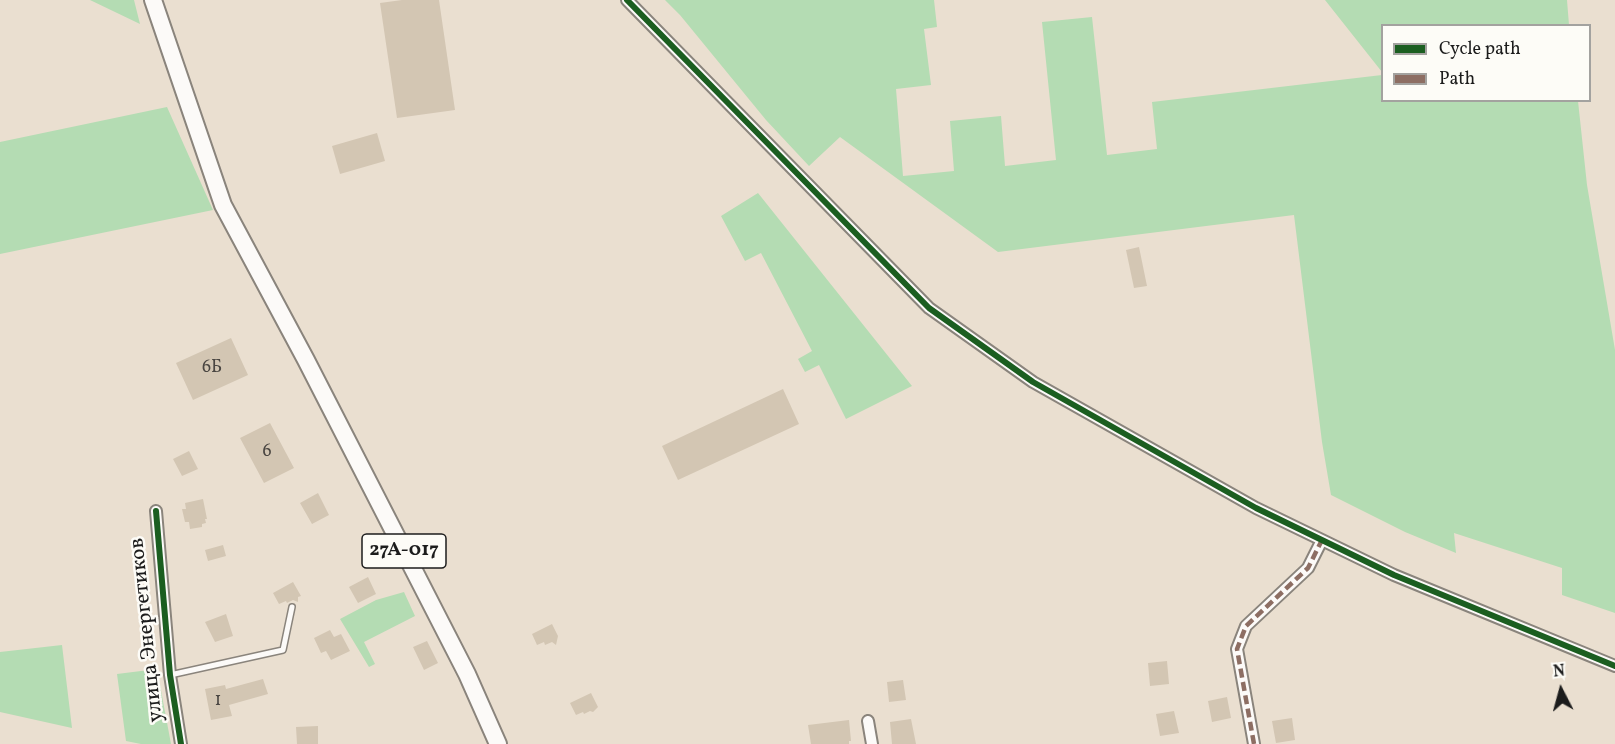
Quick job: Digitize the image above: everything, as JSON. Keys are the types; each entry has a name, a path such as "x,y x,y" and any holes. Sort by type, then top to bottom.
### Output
{"main road":[{"name":"27А-017","path":"153,0 223,205 306,360 467,674 498,744"}],"street":[{"path":"627,0 929,308 1033,382 1256,508 1394,575 1615,666"},
{"name":"улица Энергетиков","path":"156,511 170,675 181,744"},
{"path":"1254,744 1238,649 1246,626 1308,568 1322,540"},
{"path":"868,721 872,744"}],"lane":[{"path":"170,675 283,650 292,607"}],"green space":[{"path":"90,0 134,0 140,24"},
{"path":"665,0 934,0 937,27 924,29 931,85 896,89 903,176 954,171 950,121 1001,116 1005,166 1056,160 1042,22 1092,17 1107,155 1157,149 1152,102 1381,75 1381,102 1578,102 1587,185 1615,350 1615,613 1562,595 1562,568 1454,533 1456,553 1405,532 1331,495 1322,442 1294,215 998,252 840,137 809,166 766,120 680,15"},
{"path":"1325,0 1567,0 1569,24 1381,24 1381,71"},
{"path":"167,107 213,210 0,254 0,142"},
{"path":"758,193 912,386 846,419 819,365 805,372 798,359 812,351 761,253 745,261 721,216"},
{"path":"404,592 415,616 364,642 375,664 369,667 340,619 376,600"},
{"path":"62,645 72,728 0,712 0,652"},
{"path":"157,669 171,744 141,744 126,741 117,674"}],"building":[{"path":"402,0 439,0 455,110 397,118 380,3"},
{"path":"377,133 385,161 340,174 332,146"},
{"path":"1139,247 1147,286 1134,288 1126,250"},
{"path":"231,338 248,375 193,400 176,363"},
{"path":"783,389 799,424 678,480 662,446"},
{"path":"270,423 294,468 264,483 240,438"},
{"path":"189,451 198,469 182,476 173,459"},
{"path":"318,493 329,515 312,524 300,503"},
{"path":"203,499 206,523 202,524 202,527 190,529 189,522 185,522 182,509 186,509 185,503"},
{"path":"223,545 226,556 208,561 205,550"},
{"path":"368,577 376,594 358,603 349,587"},
{"path":"293,582 301,596 298,597 298,602 293,600 279,604 273,593"},
{"path":"226,614 233,636 215,642 205,622"},
{"path":"552,624 558,636 556,645 552,642 545,645 544,642 537,645 532,634"},
{"path":"330,630 334,637 341,634 350,651 331,660 326,651 321,653 314,638"},
{"path":"427,641 438,663 424,670 413,647"},
{"path":"1167,661 1169,684 1150,686 1148,663"},
{"path":"263,679 268,694 229,705 232,716 211,720 205,689 225,685 226,689"},
{"path":"903,680 906,700 889,702 887,682"},
{"path":"591,693 598,707 593,712 576,715 570,703"},
{"path":"1227,697 1231,718 1212,722 1208,701"},
{"path":"1174,711 1179,733 1160,736 1156,714"},
{"path":"1292,718 1295,740 1276,743 1272,721"},
{"path":"911,719 916,744 892,744 890,722"},
{"path":"849,720 851,741 849,744 811,744 808,725"},
{"path":"318,726 318,744 297,744 296,727"}],"marked path":[{"path":"1254,744 1237,649 1246,626 1308,568 1322,540"}],"cycle path":[{"path":"627,0 929,308 1033,382 1256,508 1394,575 1615,666"},
{"path":"156,511 170,675 181,744"}]}
